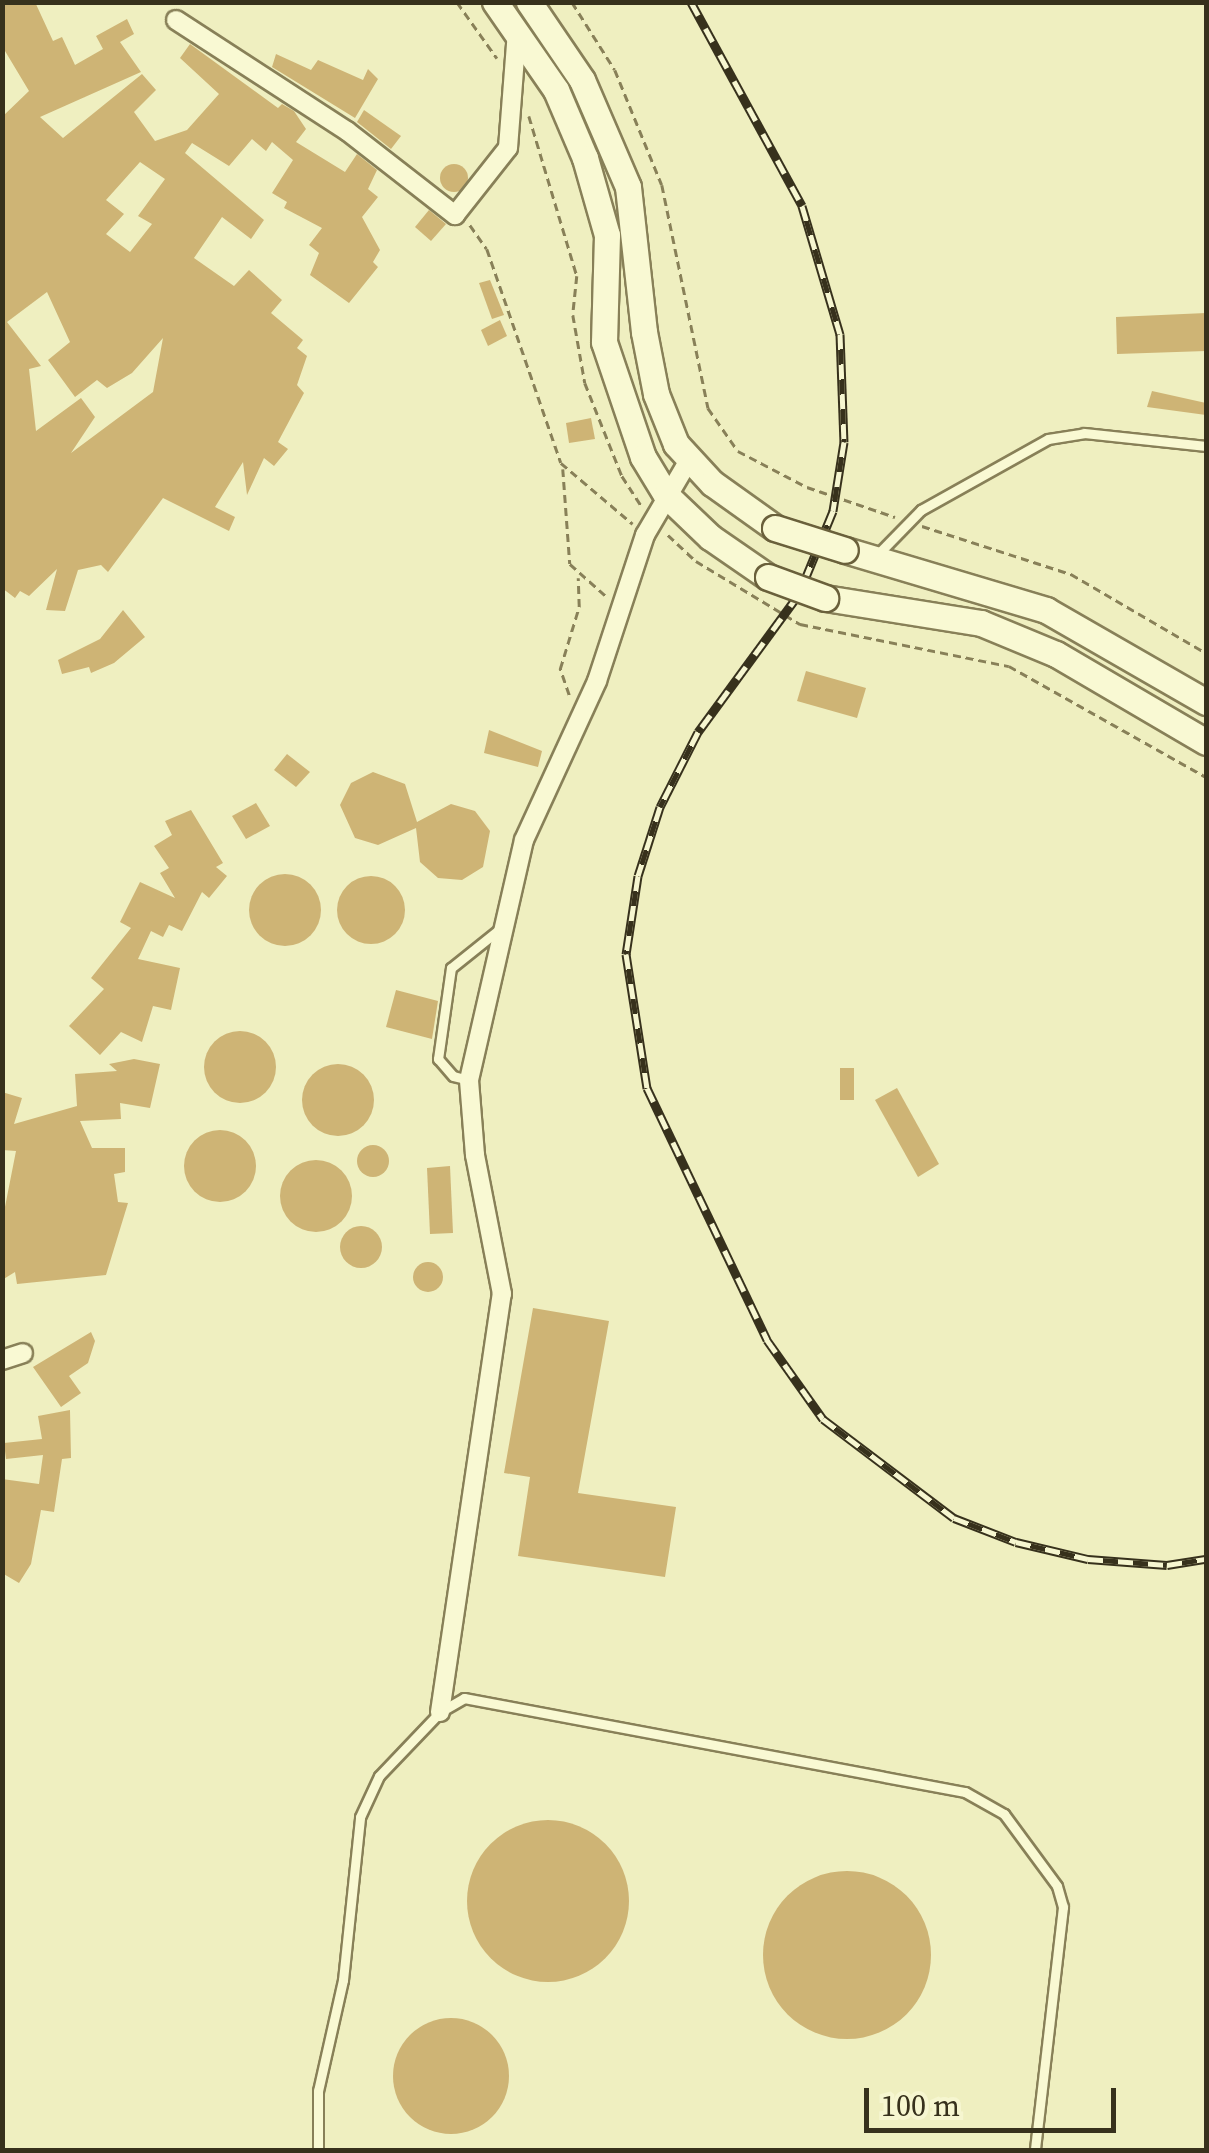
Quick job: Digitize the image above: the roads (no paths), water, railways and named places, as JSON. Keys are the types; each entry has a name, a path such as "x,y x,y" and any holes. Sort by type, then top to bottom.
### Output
{"main road":[{"path":"495,2 556,90 585,158 607,235 604,342 643,458 666,495 710,537 768,577 825,598 982,623 1056,654 1206,742"},
{"path":"529,2 582,80 628,187 656,394 689,460 775,528 1046,610 1206,702"}],"street":[{"path":"176,20 380,155 449,212 460,212 508,148 517,30"},
{"path":"440,1712 502,1294 474,1155 469,1080 524,840 571,738 649,528 689,460"},
{"path":"2,1360 22,1353"}],"lane":[{"path":"874,557 909,522 988,467 1048,439 1084,433 1206,446"},
{"path":"469,1080 453,1076 438,1059 451,968 503,926"},
{"path":"318,2150 318,2092 343,1980 360,1817 379,1776 440,1712 464,1698 965,1792 1004,1814 1057,1886 1063,1907 1035,2150"}],"railway":[{"path":"691,2 802,206 840,334 844,442 833,511 799,594 698,732 660,807 638,876 626,954 647,1088 767,1340 823,1419 954,1518 1016,1542 1088,1559 1167,1565 1206,1559"}]}
